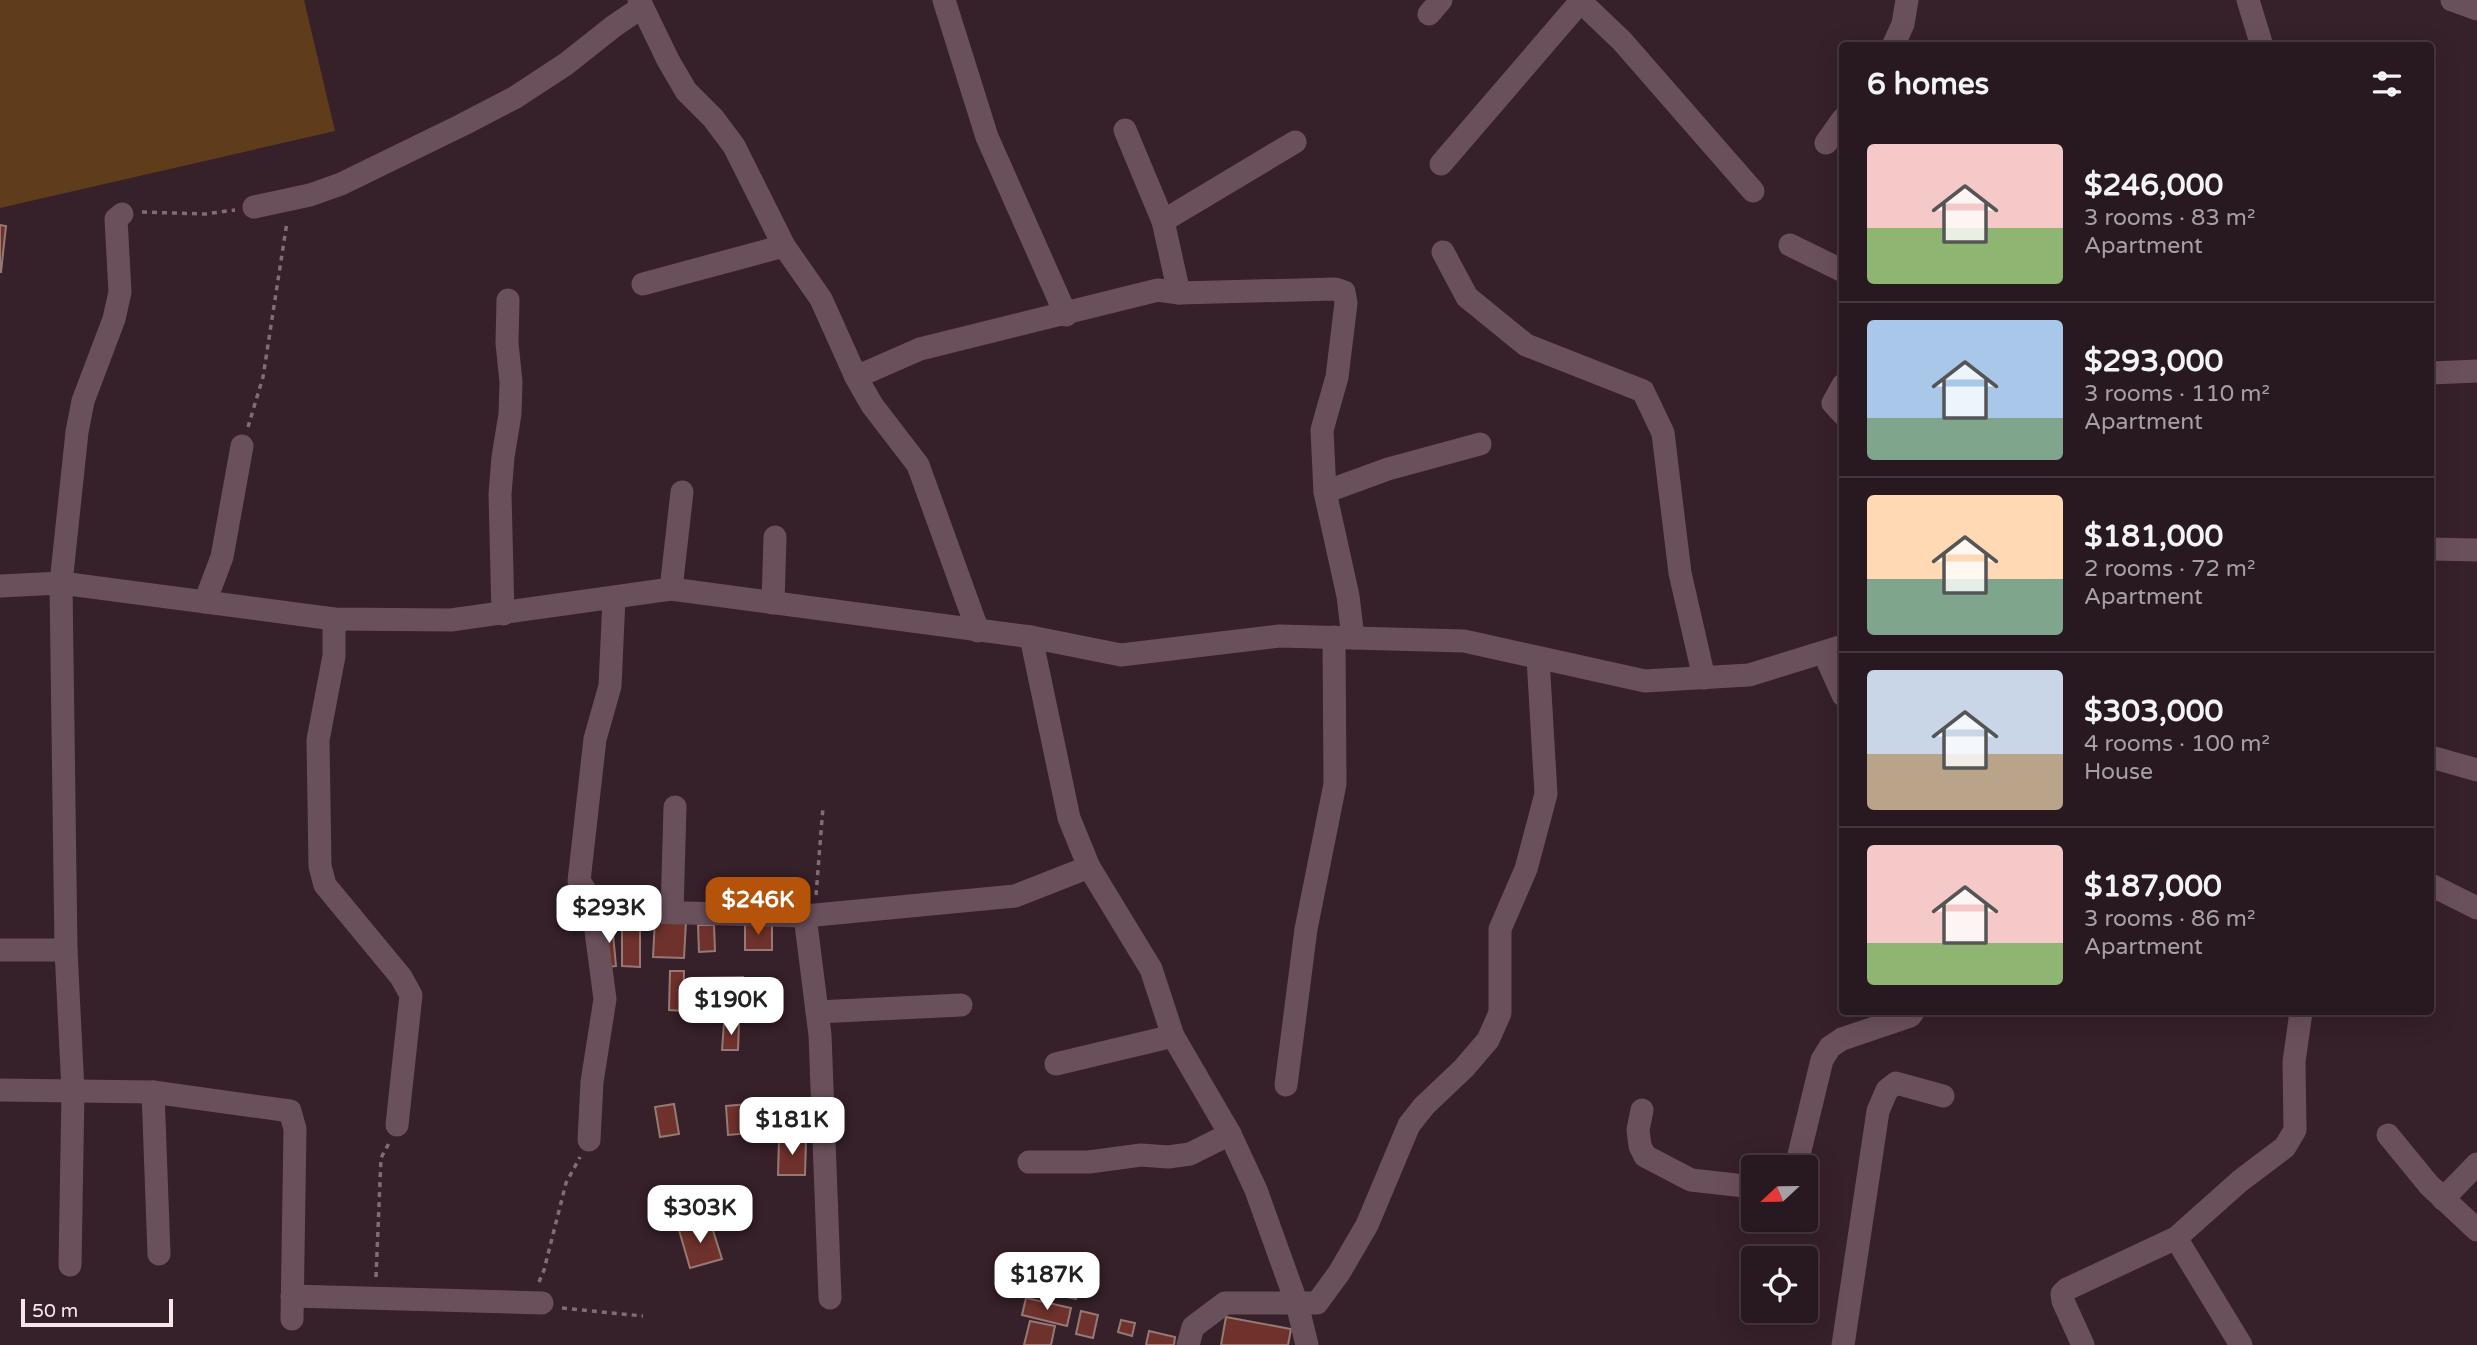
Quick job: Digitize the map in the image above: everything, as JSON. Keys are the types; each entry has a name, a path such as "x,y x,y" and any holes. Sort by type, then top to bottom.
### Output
{"street":[{"path":"944,0 987,137 1066,315"},
{"path":"1895,42 1903,23 1908,0"},
{"path":"2248,0 2261,42"},
{"path":"2452,0 2477,9"},
{"path":"1441,164 1580,1 1622,41 1753,191"},
{"path":"254,207 310,195 341,184 514,98 566,64 641,4 686,91 713,118 734,146 784,246 821,299 856,377 872,405 918,465 978,631"},
{"path":"1826,143 1839,125"},
{"path":"1125,130 1163,221 1179,293"},
{"path":"1163,221 1295,142"},
{"path":"70,1265 73,1091 65,950 61,583 83,401 114,319 120,292 116,219 122,214"},
{"path":"1790,245 1839,269"},
{"path":"643,284 784,246"},
{"path":"1443,252 1467,297 1527,345 1643,391 1663,433 1680,573 1704,678"},
{"path":"856,377 920,349 1066,315 1158,290 1179,293 1335,289 1344,292 1346,303 1337,377 1322,430 1325,492 1348,596 1335,784 1306,929 1286,1085"},
{"path":"503,614 500,494 510,414 508,300"},
{"path":"2434,373 2477,371"},
{"path":"1839,393 1833,403 1839,410"},
{"path":"1325,492 1388,469 1480,444"},
{"path":"205,602 222,557 242,446"},
{"path":"671,589 682,492"},
{"path":"773,603 775,537"},
{"path":"2434,549 2477,550"},
{"path":"0,586 61,583 334,619 451,620 671,589 1031,638 1121,655 1280,636 1464,642 1646,681 1749,675 1833,650 1839,677"},
{"path":"614,598 610,686 595,739 579,881 592,901 608,911 810,915 1015,897 1089,867"},
{"path":"334,619 334,656 318,740 320,866 325,885 401,977 411,995 397,1125"},
{"path":"1031,638 1069,818 1089,867 1151,970 1173,1036 1230,1134 1256,1190 1297,1304 1307,1345"},
{"path":"1188,1345 1194,1327 1225,1303 1317,1303 1339,1273 1367,1225 1409,1125 1424,1106 1489,1041 1500,1013 1500,929 1527,869 1546,794 1538,657"},
{"path":"2434,758 2477,770"},
{"path":"672,912 675,807"},
{"path":"2434,886 2477,908"},
{"path":"589,1140 592,1082 605,999 592,901"},
{"path":"810,915 820,1035 830,1298"},
{"path":"0,950 65,950"},
{"path":"817,1012 961,1005"},
{"path":"1799,1155 1822,1060 1830,1047 1842,1039 1911,1015"},
{"path":"2083,1345 2062,1294 2067,1289 2176,1238 2240,1181 2284,1147 2295,1130 2294,1062 2301,1015"},
{"path":"1056,1064 1173,1036"},
{"path":"1843,1345 1878,1111 1887,1090 1896,1083 1943,1096"},
{"path":"0,1090 153,1092 290,1111 295,1129 292,1319"},
{"path":"153,1092 159,1254"},
{"path":"1642,1110 1638,1130 1640,1146 1645,1156 1691,1180 1741,1186"},
{"path":"1029,1162 1088,1162 1141,1155 1168,1157 1190,1154 1230,1134"},
{"path":"2388,1135 2443,1199 2477,1230"},
{"path":"2443,1199 2477,1164"},
{"path":"2176,1238 2241,1345"},
{"path":"292,1296 535,1302"}],"path":[{"path":"242,446 263,377 291,199"},
{"path":"122,214 205,214 254,207"},
{"path":"810,915 823,807"},
{"path":"375,1298 381,1158 397,1125"},
{"path":"589,1140 566,1183 535,1302 570,1310 643,1317"}],"shaded area":[{"path":"0,0 304,0 335,131 0,208"}],"building":[{"path":"0,225 6,226 1,272 0,272"},
{"path":"655,919 686,921 684,958 653,957"},
{"path":"622,921 640,921 640,967 622,966"},
{"path":"612,923 616,966 606,967 602,924"},
{"path":"745,924 772,924 772,950 745,950"},
{"path":"698,925 714,925 715,951 699,952"},
{"path":"670,971 684,971 683,1011 669,1010"},
{"path":"743,977 743,999 692,1000 692,978"},
{"path":"752,981 764,981 764,1004 753,1004"},
{"path":"724,1023 739,1024 738,1050 722,1050"},
{"path":"796,1100 798,1129 728,1135 726,1106"},
{"path":"674,1104 679,1134 660,1137 655,1107"},
{"path":"779,1139 806,1140 805,1175 778,1175"},
{"path":"710,1221 722,1259 690,1268 679,1230"},
{"path":"1033,1271 1080,1282 1076,1299 1030,1289"},
{"path":"1026,1298 1071,1308 1067,1326 1022,1315"},
{"path":"1081,1311 1098,1315 1093,1338 1076,1334"},
{"path":"1226,1317 1291,1329 1288,1345 1221,1345"},
{"path":"1121,1320 1135,1323 1132,1336 1118,1332"},
{"path":"1030,1321 1055,1326 1051,1345 1024,1345"},
{"path":"1149,1331 1175,1337 1174,1345 1146,1345"}]}
